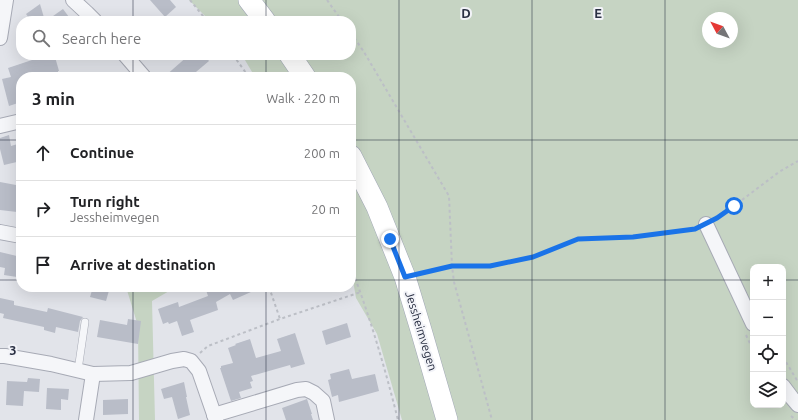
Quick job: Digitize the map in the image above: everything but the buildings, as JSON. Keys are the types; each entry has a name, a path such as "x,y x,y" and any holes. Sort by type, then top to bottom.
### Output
{"main road":[{"path":"249,0 261,16"},
{"path":"293,60 302,72"},
{"name":"Jessheimvegen","path":"356,166 376,207 405,277 447,420"}],"street":[{"path":"0,38 6,0"},
{"path":"72,0 91,16"},
{"path":"129,60 140,72"},
{"path":"0,126 16,122"},
{"path":"706,224 750,318"},
{"path":"0,232 16,235"},
{"path":"0,356 93,374 131,373 184,359 192,361 199,371 215,418 297,390 306,389 314,393 322,401 327,420"},
{"path":"86,420 93,374"},
{"path":"786,390 798,405"}],"lane":[{"path":"78,370 85,322"}],"path":[{"path":"190,0 203,16"},
{"path":"327,0 338,16"},
{"path":"356,41 449,196 454,282 492,420"},
{"path":"237,60 245,72"},
{"path":"405,277 452,266 490,266 533,257 578,239 633,237 695,229 717,218 779,172 798,161"},
{"path":"356,281 390,385 398,420"},
{"path":"271,292 280,319"},
{"path":"192,361 208,346 280,319 360,292"},
{"path":"786,362 798,382"}],"green space":[{"path":"189,0 798,0 798,420 402,420 377,334 356,298 355,292 356,72 252,72 245,60 356,60 356,16 205,16"},
{"path":"128,292 167,292 152,301 155,420 139,420 138,326"}],"route":[{"path":"390,239 405,277 452,266 490,266 533,257 578,239 633,237 695,229 717,218 734,206"}]}
